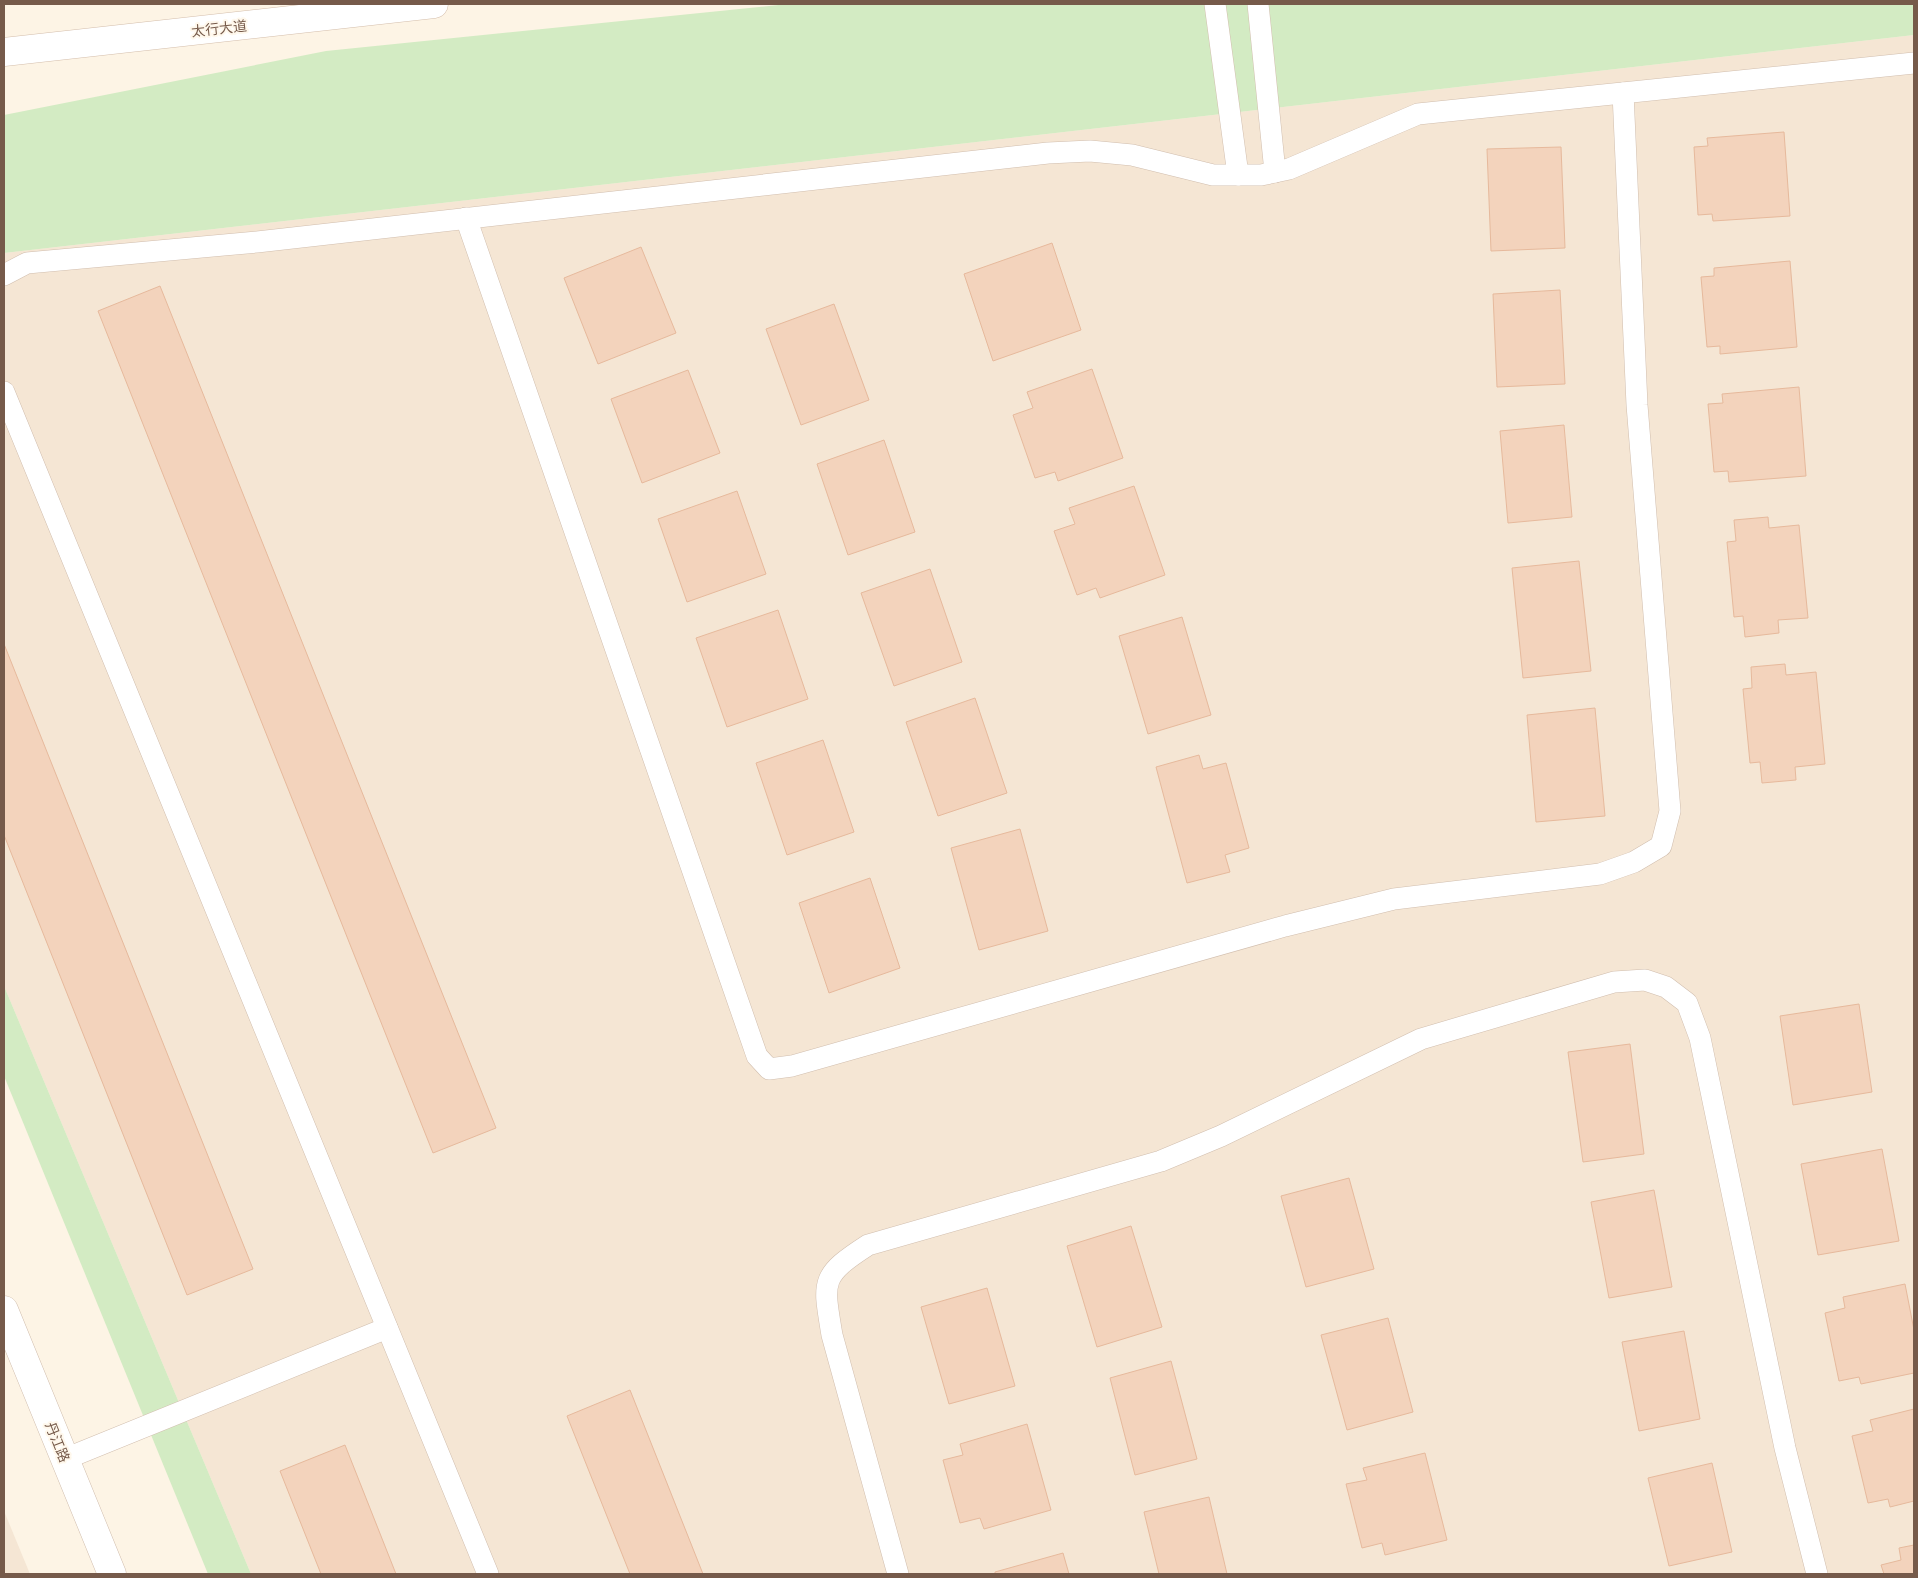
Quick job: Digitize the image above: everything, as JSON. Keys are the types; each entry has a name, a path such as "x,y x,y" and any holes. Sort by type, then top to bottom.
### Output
{"main road":[{"name":"太行大道","path":"4,52 434,4"},
{"name":"丹江路","path":"4,1310 112,1574"}],"lane":[{"path":"1215,4 1238,175"},
{"path":"1258,4 1275,172"},
{"path":"4,275 27,263 257,242 1048,152 1090,151 1132,155 1213,175 1260,175 1289,169 1418,114 1914,63"},
{"path":"466,218 757,1056 769,1069 792,1066 1285,926 1394,898 1600,874 1634,862 1661,846 1670,811 1637,405 1623,93"},
{"path":"4,392 488,1574"},
{"path":"898,1574 832,1336 826,1298 830,1276 839,1264 868,1245 1161,1161 1221,1136 1421,1039 1614,982 1645,980 1666,987 1687,1003 1700,1038 1785,1448 1817,1574"},
{"path":"65,1459 387,1328"}],"shaded area":[{"path":"1914,35 1914,1574 251,1574 4,986 4,253"},
{"path":"4,1511 30,1574 4,1574"}],"green space":[{"path":"788,4 1914,4 1914,35 4,253 4,115 326,51"},
{"path":"4,986 251,1574 208,1574 4,1076"}],"building":[{"path":"1784,132 1790,216 1713,221 1712,214 1698,215 1694,147 1708,146 1707,138"},
{"path":"1561,147 1565,248 1491,251 1487,149"},
{"path":"1052,243 1081,330 993,361 964,274"},
{"path":"641,247 676,333 598,364 564,278"},
{"path":"1790,261 1797,347 1720,354 1720,346 1707,347 1701,277 1714,276 1714,268"},
{"path":"160,286 496,1128 433,1153 98,311"},
{"path":"1560,290 1565,384 1497,387 1493,294"},
{"path":"834,304 869,400 801,425 766,329"},
{"path":"1092,369 1123,458 1058,481 1055,472 1035,478 1013,415 1033,408 1027,392"},
{"path":"688,370 720,453 642,483 611,399"},
{"path":"1799,387 1806,476 1729,482 1728,471 1714,472 1708,404 1723,403 1722,394"},
{"path":"1564,425 1572,517 1508,523 1500,431"},
{"path":"884,440 915,532 848,555 817,464"},
{"path":"1134,486 1165,575 1100,598 1096,588 1077,595 1054,531 1075,524 1069,508"},
{"path":"737,491 766,574 687,602 658,519"},
{"path":"1768,517 1769,528 1799,525 1808,618 1778,620 1779,633 1745,637 1743,616 1734,617 1727,542 1736,541 1734,520"},
{"path":"1579,561 1591,671 1523,678 1512,568"},
{"path":"930,569 962,662 894,686 861,593"},
{"path":"778,610 808,699 727,727 696,638"},
{"path":"1182,617 1211,715 1148,734 1119,636"},
{"path":"4,644 253,1269 187,1295 4,835"},
{"path":"1785,664 1786,675 1816,672 1825,764 1795,767 1796,780 1762,783 1760,762 1750,763 1743,689 1752,688 1751,667"},
{"path":"975,698 1007,793 938,816 906,722"},
{"path":"1595,708 1605,816 1536,822 1527,715"},
{"path":"823,740 854,832 787,855 756,763"},
{"path":"1199,755 1203,769 1226,763 1249,848 1225,855 1230,872 1187,883 1156,767"},
{"path":"1020,829 1048,931 979,950 951,848"},
{"path":"870,878 900,968 829,993 799,903"},
{"path":"1859,1004 1872,1092 1793,1105 1780,1016"},
{"path":"1630,1044 1644,1154 1583,1162 1568,1052"},
{"path":"1882,1149 1899,1241 1818,1255 1801,1164"},
{"path":"1349,1178 1374,1269 1306,1287 1281,1196"},
{"path":"1654,1190 1672,1287 1609,1298 1591,1202"},
{"path":"1131,1226 1162,1327 1097,1347 1067,1246"},
{"path":"1905,1284 1914,1330 1914,1373 1861,1384 1859,1377 1839,1381 1825,1313 1845,1308 1843,1297"},
{"path":"987,1288 1015,1386 949,1404 921,1307"},
{"path":"1388,1318 1413,1412 1347,1430 1321,1335"},
{"path":"1684,1331 1700,1419 1639,1431 1622,1342"},
{"path":"1171,1361 1197,1459 1135,1475 1110,1378"},
{"path":"630,1390 703,1574 630,1574 567,1416"},
{"path":"1914,1409 1914,1501 1890,1507 1888,1499 1868,1503 1852,1436 1873,1431 1870,1420"},
{"path":"1027,1424 1051,1510 984,1529 980,1518 960,1523 943,1460 963,1455 960,1444"},
{"path":"345,1445 396,1574 321,1574 280,1471"},
{"path":"1425,1453 1447,1540 1385,1555 1382,1543 1362,1548 1346,1484 1367,1480 1363,1468"},
{"path":"1712,1463 1732,1552 1669,1566 1648,1478"},
{"path":"1209,1497 1227,1574 1159,1574 1144,1512"},
{"path":"1914,1545 1914,1574 1884,1574 1881,1565 1901,1560 1899,1548"},
{"path":"1063,1553 1069,1574 995,1574 995,1572"}]}
